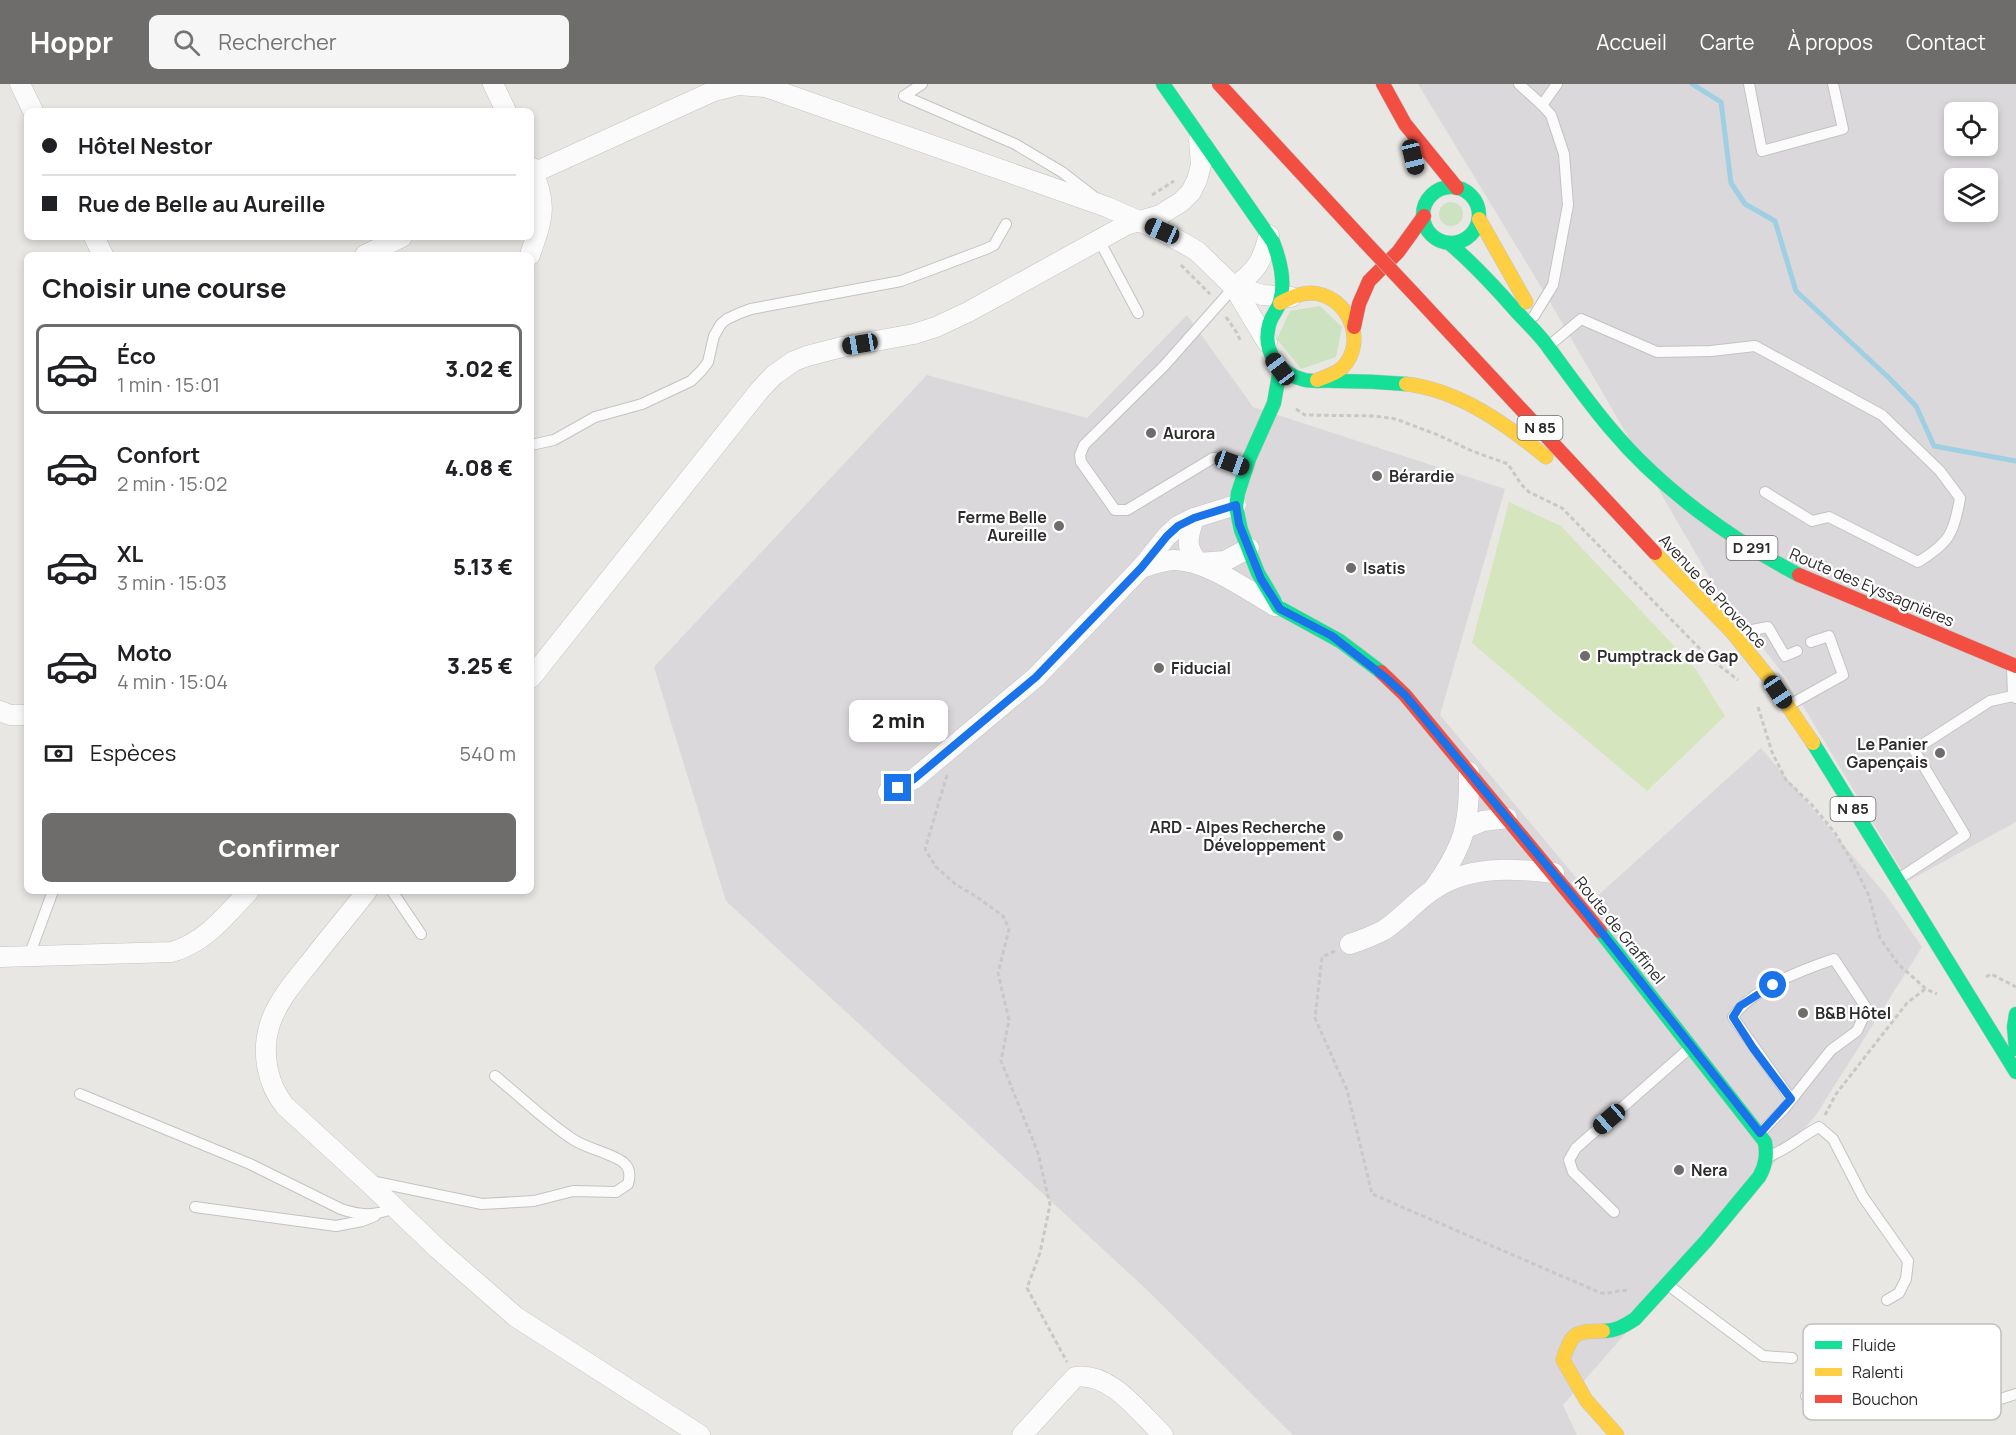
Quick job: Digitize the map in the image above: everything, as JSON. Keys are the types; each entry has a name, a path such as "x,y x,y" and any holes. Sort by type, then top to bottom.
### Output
{"main road":[{"path":"1163,84 1269,235 1280,258 1284,299 1270,320 1267,332 1267,343 1280,369 1297,379 1393,383 1424,387 1447,394 1467,404 1526,440 1665,564"},
{"name":"N 85","path":"1219,84 1353,229"},
{"path":"1383,84 1405,124 1457,188 1472,196 1479,219 1476,227 1465,239 1444,241 1398,252"},
{"path":"1405,124 1412,154"},
{"path":"1279,129 1353,229"},
{"path":"1266,428 1285,401 1312,380 1336,372 1345,364 1354,344 1354,327 1359,304 1369,281 1398,252 1425,211 1429,198 1442,189 1457,188"},
{"path":"1423,190 1428,230 1444,241"},
{"name":"Route des Eyssagnières","path":"1479,219 1534,316 1548,346"},
{"name":"Avenue de Provence","path":"1353,229 1665,564 1733,633 1769,678 1812,741 2016,1072"},
{"name":"Route des Eyssagnières","path":"1444,241 1473,264 1548,346 1611,430 1677,494 1707,519 1738,540 1813,582 2014,665"},
{"path":"1321,294 1369,281"},
{"path":"1284,299 1311,293 1334,299 1344,308 1354,327"},
{"path":"1280,369 1277,397 1266,428 1246,468 1236,505 1239,524 1261,579 1280,609"},
{"name":"Route de Graffinel","path":"1280,609 1332,636 1405,695 1554,873 1692,1046 1760,1133 1765,1142 1767,1157"},
{"path":"2016,1014 2014,1027 2016,1049"},
{"path":"1617,1435 1570,1377 1563,1360 1569,1341 1581,1331 1612,1331 1635,1319 1759,1177 1765,1167 1767,1157"}],"street":[{"path":"20,84 32,108"},
{"path":"493,84 505,108"},
{"path":"534,170 706,94 731,86 754,85 778,90 1123,214 1162,231 1197,250 1234,287 1267,343"},
{"path":"534,674 774,375 794,361 824,350 914,334 936,327 968,312 1099,240 1123,214 1160,215 1181,202 1191,192 1201,165 1202,150 1198,134"},
{"path":"531,252 542,216 543,199 534,176"},
{"path":"1234,287 1256,269 1262,259 1269,235"},
{"path":"371,252 396,240"},
{"path":"1234,287 1284,299"},
{"path":"888,792 914,779 1036,677 1141,568 1178,526 1194,518 1236,505"},
{"path":"1194,518 1188,545 1192,555 1199,563 1280,609"},
{"path":"1141,568 1162,561 1199,563 1225,561 1249,548"},
{"path":"0,711 10,715 24,715"},
{"path":"1432,890 1452,862 1463,834 1470,803 1469,772"},
{"path":"1463,834 1483,821 1507,818"},
{"path":"1463,834 1469,859 1493,870"},
{"path":"1493,870 1527,841"},
{"path":"1350,944 1386,928 1432,890 1462,875 1493,870 1554,873"},
{"path":"0,957 163,952 183,949 212,930 246,894"},
{"path":"365,894 298,976 270,1023 266,1047 267,1064 277,1097 368,1181 386,1211 516,1317 700,1435"},
{"path":"1022,1435 1075,1377 1087,1375 1112,1386 1163,1435"}],"lane":[{"path":"922,84 904,96 1015,144 1062,172 1123,214"},
{"path":"1519,84 1551,115 1564,154 1568,206 1553,285 1534,316"},
{"path":"1542,105 1557,84"},
{"path":"1749,84 1762,151 1843,129 1833,84"},
{"path":"534,444 554,440 595,417 642,404 691,381 708,362 714,336 727,319 751,309 901,281 994,245 1006,225"},
{"path":"1099,240 1138,313"},
{"path":"1234,287 1164,366 1084,445 1080,455 1081,462 1115,510 1119,511 1127,510 1213,458 1246,468"},
{"path":"1548,346 1581,319 1657,352 1712,351 1755,346 1882,415 1940,471 1960,498 1956,524 1940,549 1918,562 1829,517 1812,521 1765,492"},
{"path":"1733,633 1768,627 1785,656 1797,651"},
{"path":"1788,706 1843,675 1829,636 1811,642"},
{"path":"1897,880 1965,835 1914,750 1990,701 2015,697 2014,665"},
{"path":"29,956 52,894"},
{"path":"394,894 421,934"},
{"path":"1760,1133 1791,1099 1831,1050 1857,1031 1867,1009 1834,959 1790,975 1740,1006 1733,1017 1791,1099"},
{"path":"1614,1212 1573,1172 1569,1160 1576,1148 1692,1046"},
{"path":"368,1181 490,1204 534,1201 573,1191 616,1192 628,1184 630,1177 624,1162 589,1149 574,1140 495,1076"},
{"path":"80,1094 250,1164 341,1209 352,1212 386,1211"},
{"path":"1767,1157 1782,1152 1805,1134 1819,1127 1833,1139 1863,1197 1908,1261 1906,1279 1899,1293 1887,1300"},
{"path":"195,1207 336,1226 363,1221 386,1211"},
{"path":"1667,1285 1763,1356 1792,1358"}],"path":[{"path":"1123,214 1174,181 1178,173"},
{"path":"1179,263 1208,291 1237,333 1241,343"},
{"path":"1285,401 1305,415 1376,416 1396,419 1438,435 1472,452 1509,464 1521,484 1529,492 1562,508 1708,657 1744,686"},
{"path":"1756,701 1772,752 1786,780 1812,805 1835,833 1869,896 1880,938 1898,964 1926,989 1907,1003 1836,1094 1819,1127"},
{"path":"945,753 948,761 948,776 925,849 936,867 956,884 1003,916 1009,929 998,973 1009,1020 1001,1061 1038,1154 1050,1205 1040,1253 1027,1288 1075,1377"},
{"path":"1350,944 1322,957 1316,1018 1347,1090 1372,1194 1601,1293 1612,1294 1621,1290 1633,1292 1649,1305"},
{"path":"1990,974 2016,987"}],"shaded area":[{"path":"1418,84 2016,84 2016,822 1908,881 1787,679 1714,585 1546,295"},
{"path":"1187,315 1253,407 1505,489 1440,715 1594,899 1761,748 1886,895 1922,947 1816,1115 1563,1405 1577,1435 1293,1435 1146,1289 726,901 654,667 927,375 1087,418"}],"green space":[{"path":"1451,202 1459,206 1463,214 1459,222 1451,226 1443,222 1439,214 1443,206"},
{"path":"1320,306 1342,327 1336,357 1301,369 1277,339 1290,311"},
{"name":"Pumptrack de Gap","path":"1509,502 1561,526 1695,668 1725,716 1647,791 1472,643"}],"waterway":[{"path":"1692,84 1721,102 1731,183 1745,204 1775,221 1796,291 1916,406 1934,446 2016,461"}],"traffic: fast":[{"path":"1163,84 1273,242 1280,263 1282,293 1267,335 1270,352 1280,367 1287,373 1305,380 1406,384"},
{"path":"1451,187 1466,192 1474,200 1479,215 1474,230 1466,238 1451,243 1436,238 1428,230 1423,215 1428,200 1436,192 1451,187"},
{"path":"1449,243 1484,276 1538,334 1602,418 1651,471 1722,528 1799,575"},
{"path":"1280,369 1274,403 1249,459 1238,493 1236,507 1241,530 1258,573 1278,607 1340,641 1381,672"},
{"path":"1813,743 2016,1072"},
{"path":"1600,931 1765,1142 1766,1151 1765,1164 1759,1177 1706,1241 1635,1319 1620,1328 1603,1331"},
{"path":"2016,1014 2014,1027 2016,1049"}],"traffic: slow":[{"path":"1479,219 1526,302"},
{"path":"1280,303 1303,294 1324,295 1335,301 1350,321 1354,333 1354,345 1350,357 1342,368 1317,380"},
{"path":"1406,384 1445,393 1481,410 1546,457"},
{"path":"1655,553 1733,633 1769,678 1813,743"},
{"path":"1603,1331 1576,1335 1569,1344 1563,1360 1586,1400 1617,1435"}],"traffic: jam":[{"path":"1219,84 1365,242"},
{"path":"1383,84 1405,124 1457,188"},
{"path":"1354,327 1359,304 1369,281 1398,252 1424,216"},
{"path":"1365,242 1413,293"},
{"path":"1413,293 1655,553"},
{"path":"1799,575 2016,666"},
{"path":"1381,672 1405,695 1600,931"}],"place":[{"name":"Aurora","path":"1151,433"},
{"name":"Bérardie","path":"1377,476"},
{"name":"Ferme Belle Aureille","path":"1059,526"},
{"name":"Isatis","path":"1351,568"},
{"name":"Pumptrack de Gap","path":"1585,656"},
{"name":"Fiducial","path":"1159,668"},
{"name":"Le Panier Gapençais","path":"1940,753"},
{"name":"ARD - Alpes Recherche Développement","path":"1338,836"},
{"name":"B&B Hôtel","path":"1803,1013"},
{"name":"Nera","path":"1679,1170"}],"route":[{"path":"898,788 914,779 1036,677 1141,568 1178,526 1194,518 1236,505 1239,524 1261,579 1280,609 1332,636 1405,695 1554,873 1760,1133 1791,1099 1733,1017 1740,1006 1773,985"}]}
